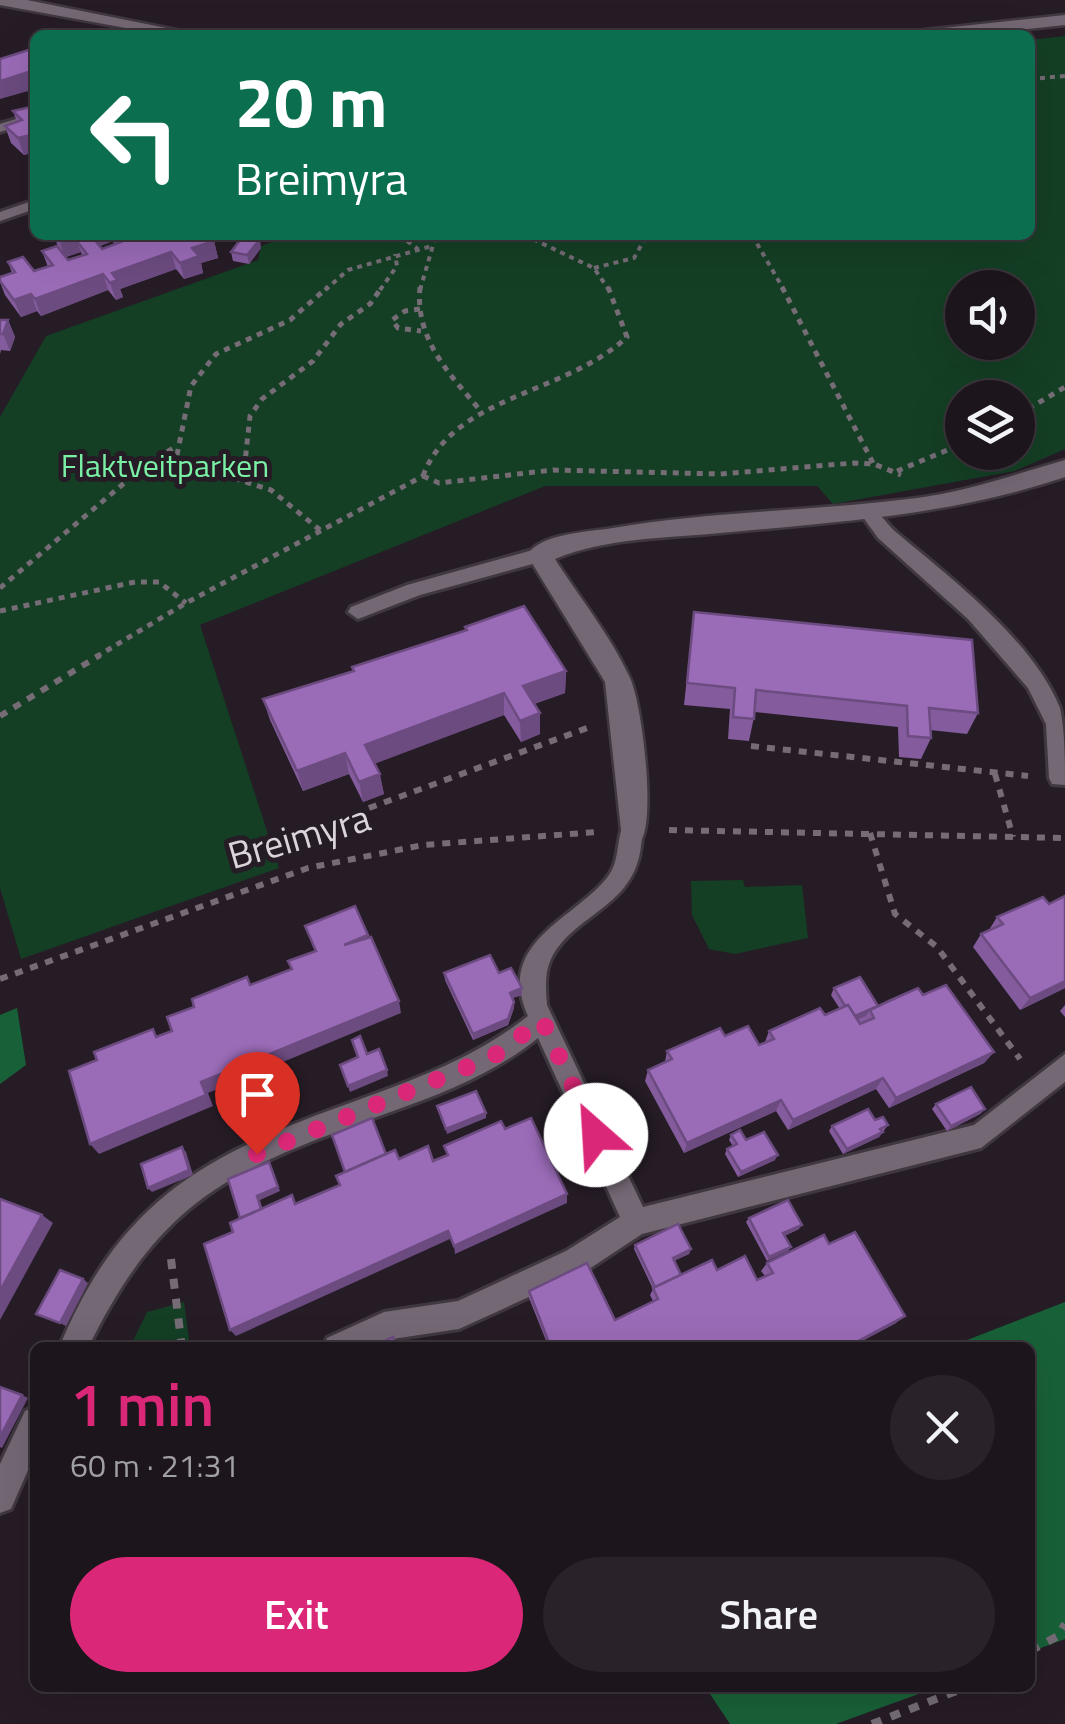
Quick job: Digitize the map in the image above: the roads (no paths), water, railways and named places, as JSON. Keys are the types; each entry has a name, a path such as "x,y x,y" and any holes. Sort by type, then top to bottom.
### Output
{"street":[{"path":"0,0 165,30"},
{"path":"972,30 1065,20"},
{"path":"632,830 624,710 608,661 540,555 564,545 640,532 869,512 995,492 1065,468"}],"lane":[{"path":"0,128 30,119"},
{"path":"0,217 30,206"},
{"path":"869,512 879,531 910,553 991,628 1024,670 1056,722 1060,778"},
{"path":"358,612 414,590 540,555"},
{"path":"632,830 634,857 620,882 538,952 530,980 542,1020 636,1222"},
{"path":"75,1342 113,1268 163,1211 194,1186 257,1154 494,1056 542,1020"},
{"path":"350,1342 384,1326 459,1315 576,1261 636,1222 981,1136 1065,1066"},
{"path":"0,1498 30,1432"}],"park label":[{"name":"Flaktveitparken","path":"165,465"}]}
